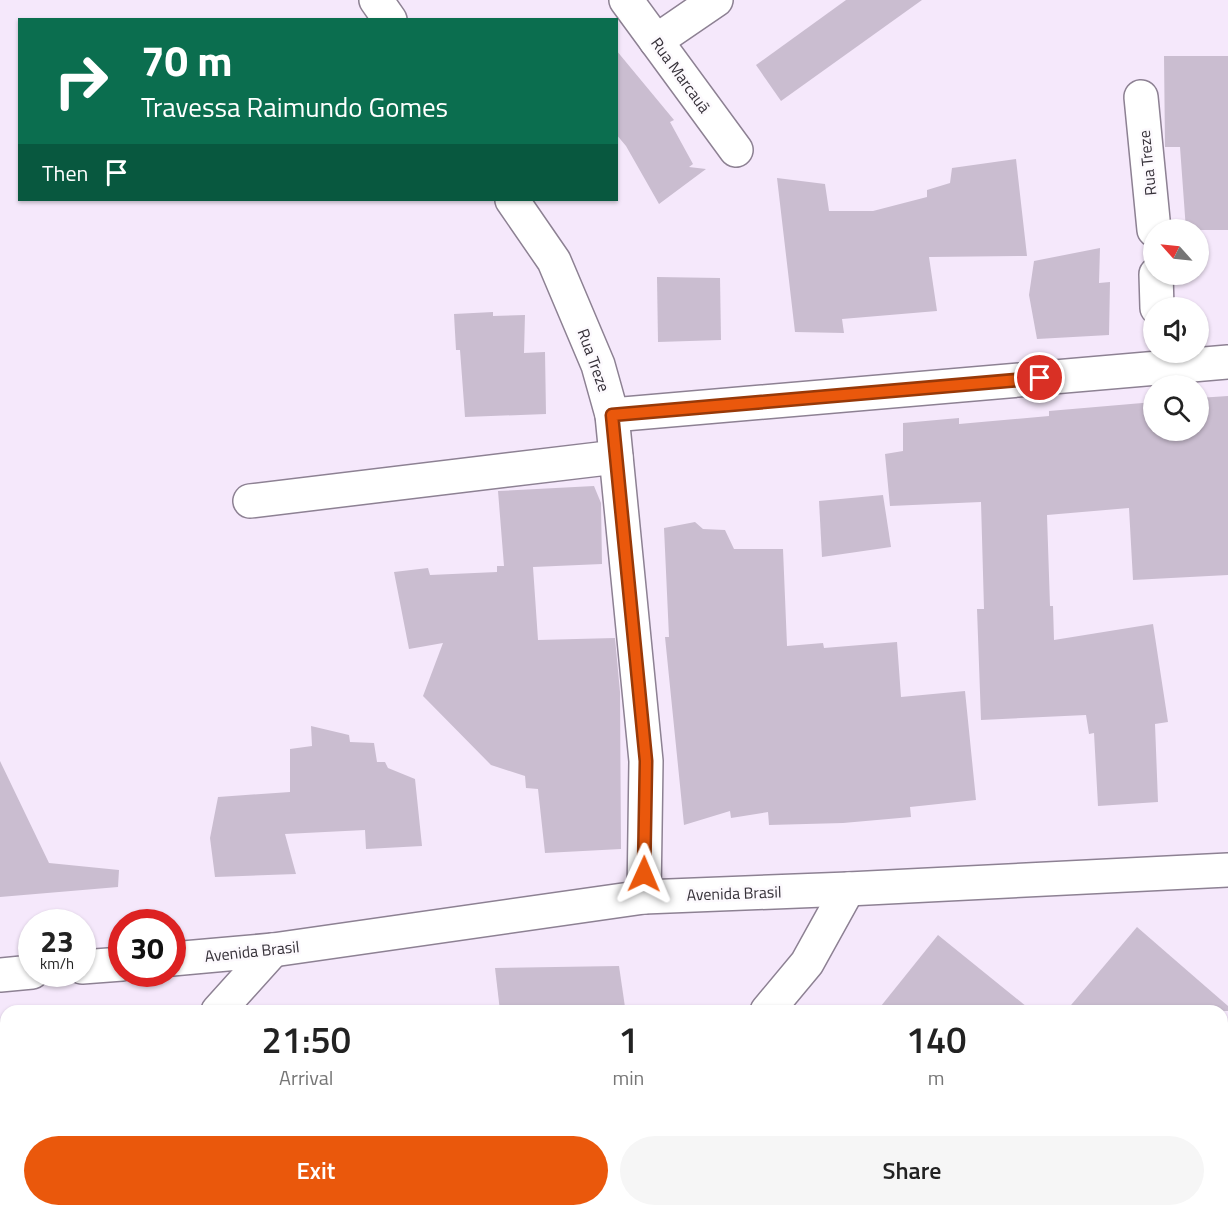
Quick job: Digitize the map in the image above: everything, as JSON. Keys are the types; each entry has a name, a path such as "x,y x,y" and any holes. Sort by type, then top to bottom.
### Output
{"street":[{"path":"376,0 389,18"},
{"name":"Rua Marcauã","path":"626,0 736,150"},
{"path":"656,42 716,0"},
{"name":"Rua Treze","path":"1141,97 1153,219"},
{"name":"Rua Treze","path":"513,201 554,261 598,365 612,415 646,761 644,897"},
{"path":"1209,361 1228,362"},
{"path":"612,415 1143,362"},
{"path":"250,501 616,457"},
{"name":"Avenida Brasil","path":"186,958 273,950 644,897 1228,870"},
{"path":"772,1005 807,963 848,889"},
{"path":"223,1005 273,950"},
{"path":"0,975 18,973"}],"building":[{"path":"846,0 922,0 781,101 756,65"},
{"path":"618,52 674,120 670,122 693,164 689,167 706,169 659,204 626,146 618,136"},
{"path":"1164,56 1228,56 1228,230 1209,230 1209,219 1185,219 1180,147 1165,147"},
{"path":"1016,159 1027,256 929,257 937,311 842,319 844,333 795,332 777,178 825,184 829,211 873,211 927,197 927,190 950,183 952,168"},
{"path":"1100,248 1099,283 1110,282 1109,335 1037,339 1029,295 1034,261"},
{"path":"657,277 720,278 721,340 658,342"},
{"path":"493,312 493,316 525,315 524,353 545,352 546,414 465,417 460,350 456,350 454,314"},
{"path":"1228,396 1228,575 1133,580 1129,508 1047,515 1050,606 1053,606 1054,640 1153,624 1168,722 1155,724 1158,802 1098,806 1094,733 1089,734 1086,715 981,720 977,609 984,609 981,502 890,506 885,454 903,451 903,423 959,418 959,424 1049,416 1049,411 1143,403 1143,441 1209,441 1209,397"},
{"path":"594,486 601,503 602,564 533,567 538,640 615,638 620,692 621,849 545,853 538,789 526,788 525,776 491,765 423,696 443,643 409,649 394,572 428,568 430,575 497,572 497,566 504,566 498,491"},
{"path":"883,495 891,547 822,557 819,501"},
{"path":"695,522 703,529 725,530 734,549 783,549 787,646 823,643 824,648 897,642 901,697 965,691 976,800 910,807 911,817 843,823 769,825 768,812 731,818 730,811 684,825 665,637 669,637 664,528"},
{"path":"311,726 349,735 350,742 374,743 377,762 385,762 388,768 415,779 422,846 366,849 365,830 285,834 296,874 215,877 210,838 218,797 290,792 290,749 312,746"},
{"path":"0,761 49,863 119,870 118,887 0,897"},
{"path":"1137,927 1227,1005 1071,1005"},
{"path":"938,935 1025,1005 882,1005"},
{"path":"619,966 625,1005 499,1005 495,968"}],"route":[{"path":"644,874 646,761 612,415 1040,378"}]}
